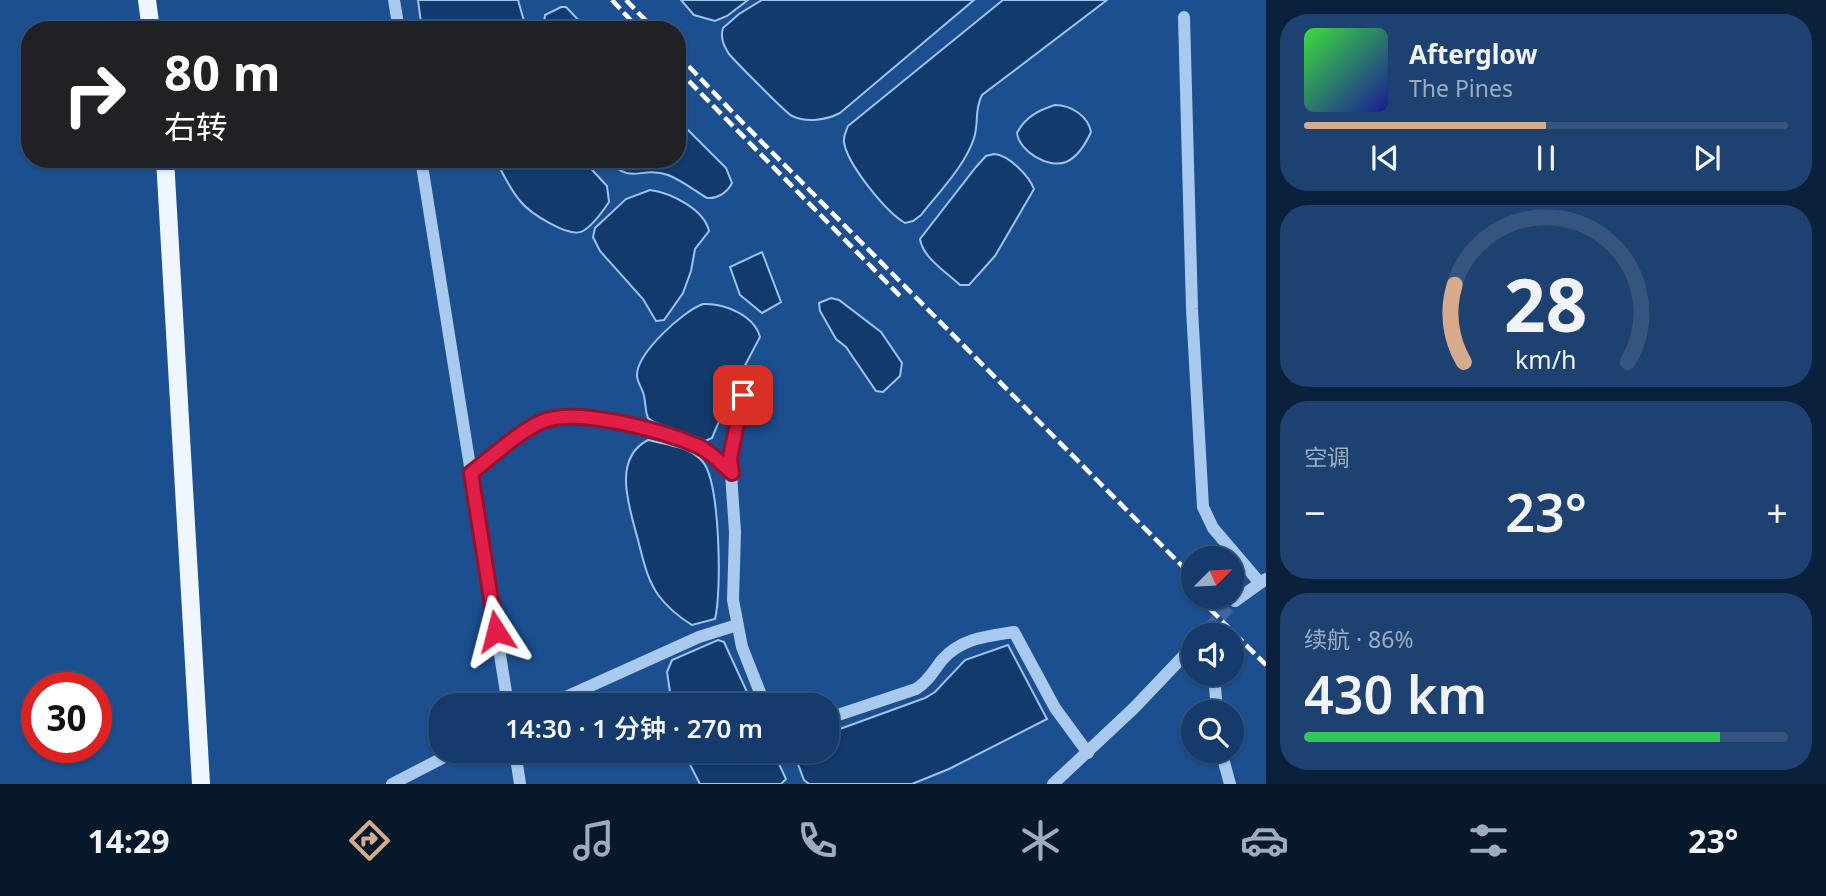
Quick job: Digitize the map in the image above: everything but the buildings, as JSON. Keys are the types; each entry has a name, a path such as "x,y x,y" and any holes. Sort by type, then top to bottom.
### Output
{"main road":[{"path":"146,0 150,21"},
{"path":"166,168 201,784"}],"street":[{"path":"394,0 398,21"},
{"path":"1184,17 1191,301 1203,507 1213,528 1263,581 1244,594"},
{"path":"422,168 506,693"},
{"path":"743,395 730,458 735,532 733,600 742,647 760,693"},
{"path":"471,473 533,427 560,417 598,419 648,430 700,447 732,473"},
{"path":"575,693 699,637 737,625"},
{"path":"839,715 924,685 948,653 964,643 1014,632 1055,708 1088,752"},
{"path":"1054,784 1181,658"},
{"path":"393,784 433,763"},
{"path":"517,763 520,784"},
{"path":"1224,763 1230,784"}],"water":[{"path":"418,0 518,0 524,21 421,21"},
{"path":"681,0 748,0 727,16 715,21 694,15"},
{"path":"762,0 974,0 840,113 810,120 788,113 733,59 724,45 723,28"},
{"path":"1003,0 1107,0 982,95 974,138 964,159 921,215 905,223 878,198 852,162 844,142 848,126"},
{"path":"566,7 579,21 544,21 545,15"},
{"path":"1055,105 1078,113 1091,132 1074,157 1059,164 1043,161 1029,152 1017,133 1033,115"},
{"path":"686,128 726,168 732,183 721,195 707,198 668,175 623,172 617,168 686,168"},
{"path":"994,154 1006,158 1018,167 1034,189 995,256 969,285 960,285 930,258 920,239 976,167 986,156"},
{"path":"500,168 590,168 607,186 609,202 594,222 577,233 541,218 521,202"},
{"path":"650,190 686,203 701,216 709,231 695,249 683,293 664,320 656,321 643,299 600,251 593,237 595,228 626,199"},
{"path":"762,252 781,302 762,313 740,295 730,267"},
{"path":"831,298 839,300 881,332 902,363 900,376 883,392 876,391 846,347 836,339 820,311 819,303"},
{"path":"703,304 737,312 752,322 760,337 732,390 712,438 705,441 648,418 637,375 644,356 663,334 684,315"},
{"path":"648,440 692,453 703,462 709,474 718,538 715,619 692,625 687,622 662,600 648,576 628,500 626,472 637,448"},
{"path":"718,640 724,642 747,693 670,693 667,672 672,660"},
{"path":"1008,645 1047,719 949,769 912,784 809,784 804,780 798,763 839,763 839,729 925,698 935,692 965,660"},
{"path":"689,763 779,763 786,779 781,784 700,784"}],"tunnel":[{"path":"1214,623 1227,609"}],"railway":[{"path":"612,0 632,21"},
{"path":"626,0 646,21"},
{"path":"686,63 1181,565"},
{"path":"686,78 900,296"},
{"path":"1210,609 1266,665"}],"route":[{"path":"496,631 471,473 533,427 560,417 598,419 656,432 700,447 732,473 730,458 743,395"}]}
